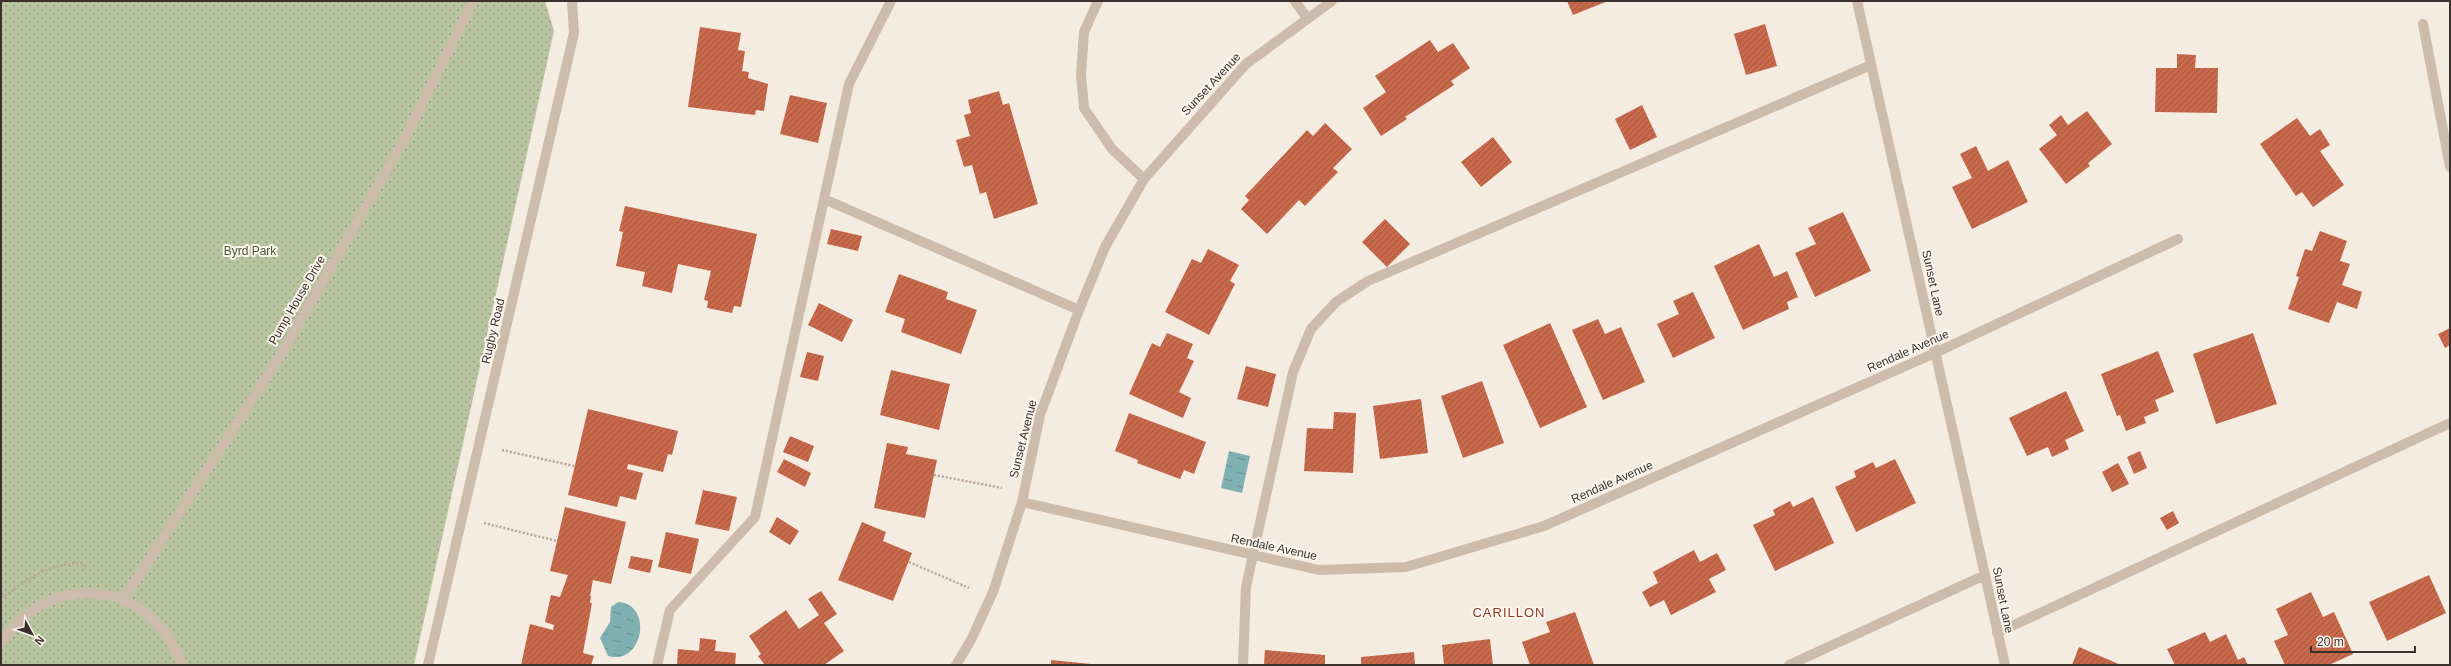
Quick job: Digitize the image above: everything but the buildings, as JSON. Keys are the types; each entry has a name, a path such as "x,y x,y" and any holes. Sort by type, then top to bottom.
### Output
{"street":[{"name":"Pump House Drive","path":"123,600 279,358 405,138 473,1"},
{"name":"Rugby Road","path":"428,665 574,33 572,1"},
{"path":"657,665 670,610 755,517 849,84 891,1"},
{"path":"1098,1 1084,32 1081,75 1084,108 1112,149 1144,179"},
{"path":"1295,1 1307,18"},
{"name":"Sunset Avenue","path":"956,665 976,631 993,592 1022,502 1040,415 1079,310 1105,247 1144,179 1246,64 1332,1"},
{"name":"Sunset Lane","path":"1857,1 2005,665"},
{"path":"2423,24 2450,167"},
{"path":"1243,665 1246,587 1293,372 1311,329 1336,302 1368,281 1871,64"},
{"path":"824,199 1079,310"},
{"name":"Rendale Avenue","path":"1022,502 1319,570 1406,567 1544,526 1935,353 2178,239"},
{"path":"1997,634 2450,423"},
{"path":"1789,665 1986,575"},
{"path":"1,644 11,628 34,608 63,596 93,593 123,600 144,611 162,628 176,647 182,665"}],"path":[{"path":"524,455 574,466"},
{"path":"934,475 991,486"},
{"path":"507,529 557,541"},
{"path":"909,562 960,584"}],"green space":[{"name":"Byrd Park","path":"1,1 545,1 554,31 414,665 1,665"}],"water":[{"path":"1229,451 1250,456 1242,493 1221,488"},
{"path":"618,602 629,605 637,613 640,623 640,634 636,644 629,652 620,657 608,656 600,638 610,622 611,607"}],"district":[{"name":"CARILLON","path":"1509,612"}]}
